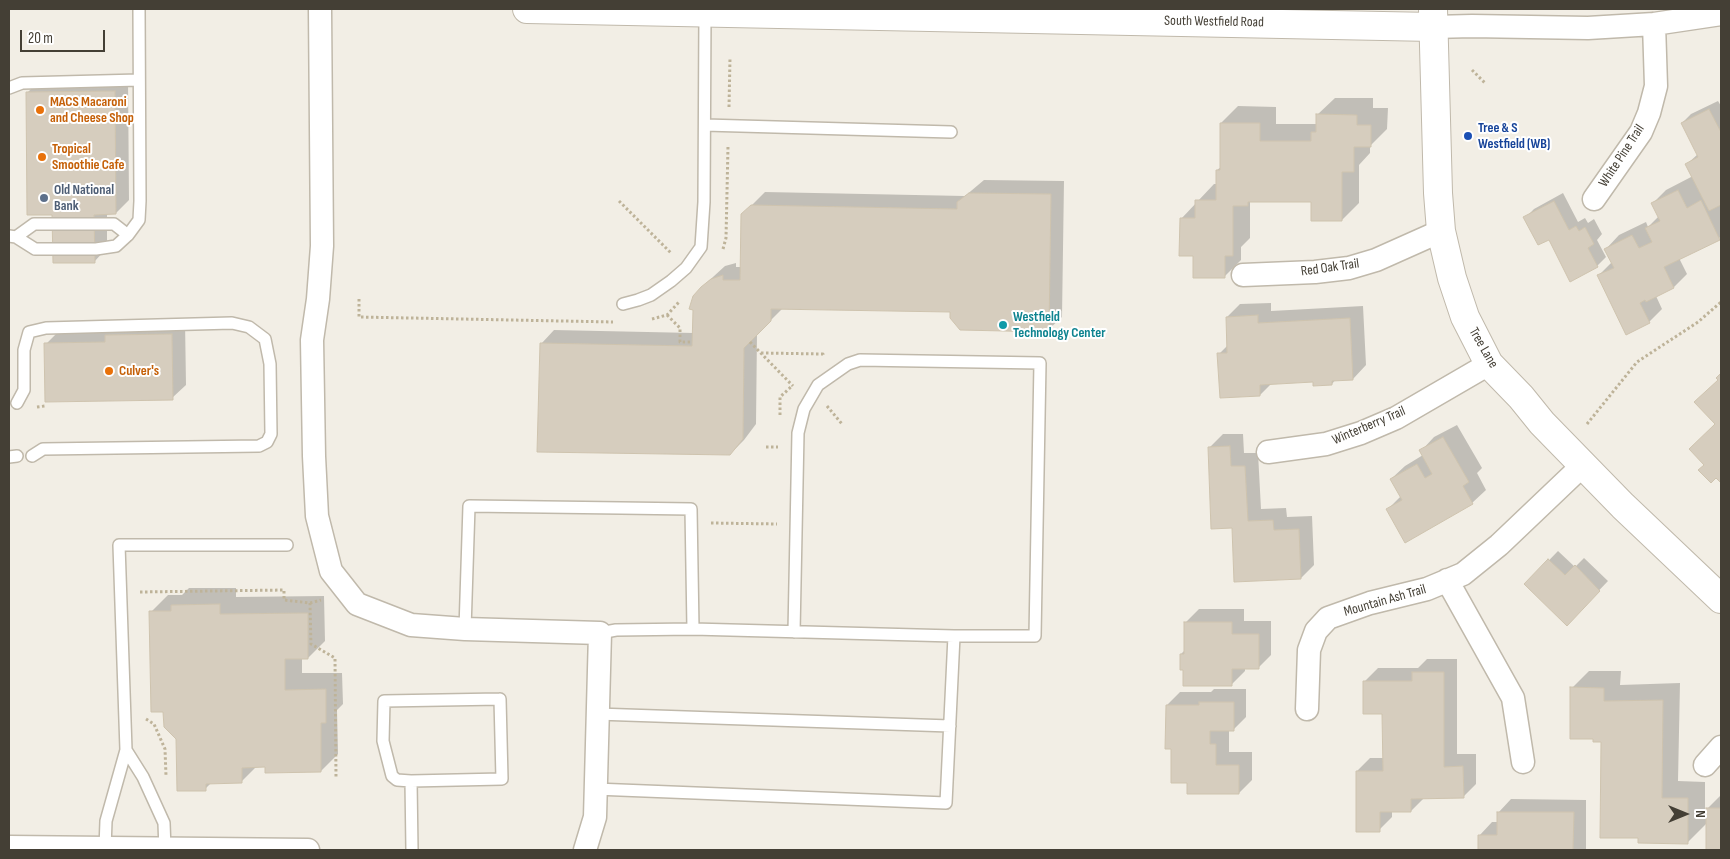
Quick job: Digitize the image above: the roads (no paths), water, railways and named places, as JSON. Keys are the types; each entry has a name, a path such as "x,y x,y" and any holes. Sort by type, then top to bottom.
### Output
{"street":[{"path":"320,9 322,246 318,299 312,340 314,456 317,516 331,571 357,604 410,625 465,629 600,633 595,817 585,850"},
{"name":"South Westfield Road","path":"527,9 1433,18 1472,26 1588,28 1654,24 1721,14"},
{"name":"Tree Lane","path":"1433,18 1438,193 1441,231 1452,278 1466,318 1489,364 1582,466 1718,590"},
{"name":"White Pine Trail","path":"1594,199 1641,132 1649,113 1656,86 1654,24"},
{"name":"Red Oak Trail","path":"1244,275 1315,272 1349,268 1376,260 1441,231"},
{"name":"Winterberry Trail","path":"1268,452 1326,444 1361,433 1396,418 1489,364"},
{"name":"Mountain Ash Trail","path":"1307,708 1309,650 1316,631 1328,618 1370,603 1427,589 1463,574 1499,545 1582,466"},
{"path":"1447,580 1513,698 1523,762"},
{"path":"1704,765 1721,747"},
{"path":"9,847 308,850"}],"lane":[{"path":"12,237 35,248 96,249 116,246 128,235 139,220 138,9"},
{"path":"623,304 651,295 671,281 686,268 701,247 704,202 705,12"},
{"path":"9,88 22,83 139,80"},
{"path":"705,125 951,132"},
{"path":"12,237 34,224 114,224 128,235"},
{"path":"17,403 24,390 24,350 29,332 46,328 232,323 250,327 265,339 270,364 271,434 267,442 259,446 43,449 32,456"},
{"path":"600,633 616,630 693,629 794,632 954,636 1035,636 1040,363 860,360 848,364 818,385 804,409 798,433 794,632"},
{"path":"465,629 469,506 691,509 693,629"},
{"path":"105,848 106,821 126,750 119,545 287,545"},
{"path":"595,789 946,803 954,636"},
{"path":"500,698 502,779 411,781 397,780 392,776 383,741 384,701 500,698"},
{"path":"597,714 950,726"},
{"path":"126,750 143,777 164,822 165,850"},
{"path":"411,781 412,850"}],"place":[{"name":"MACS Macaroni and Cheese Shop","path":"40,110"},
{"name":"Tree & S Westfield (WB)","path":"1468,136"},
{"name":"Tropical Smoothie Cafe","path":"42,157"},
{"name":"Old National Bank","path":"44,198"},
{"name":"Westfield Technology Center","path":"1003,325"},
{"name":"Culver's","path":"109,371"}]}
